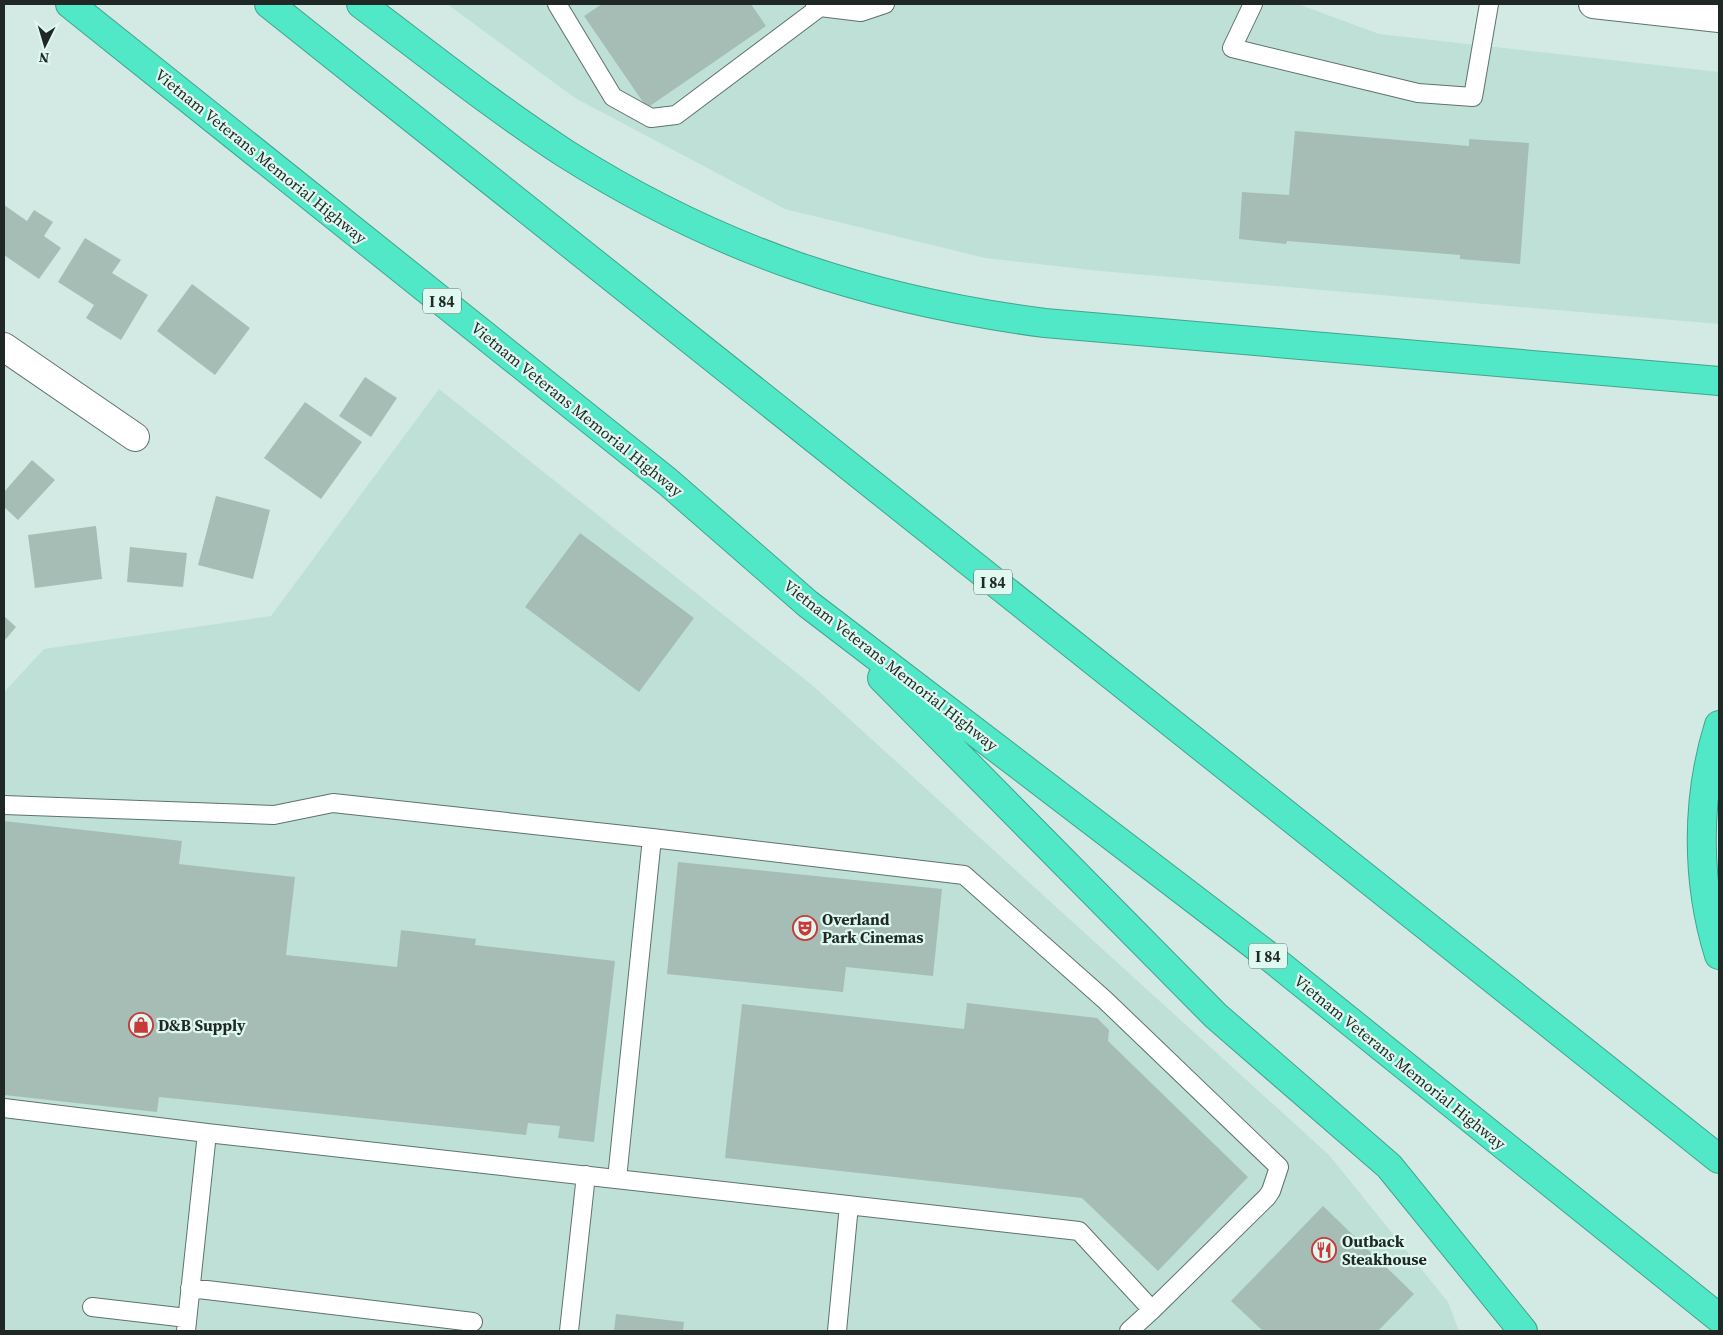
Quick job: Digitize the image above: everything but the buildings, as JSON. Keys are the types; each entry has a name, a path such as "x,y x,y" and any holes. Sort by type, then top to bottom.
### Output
{"highway":[{"name":"Vietnam Veterans Memorial Highway","path":"70,4 668,482 808,604 1266,954 1719,1318"},
{"name":"I 84","path":"269,4 1719,1159"},
{"path":"361,4 526,126 630,192 688,222 757,252 815,274 864,289 944,308 1045,323 1719,381"},
{"path":"808,604 1216,1016 1390,1166 1523,1331"},
{"path":"1719,725 1711,755 1702,821 1703,873 1710,919 1719,955"}],"street":[{"path":"1593,4 1719,18"},
{"path":"7,357 135,438"}],"lane":[{"path":"557,4 613,97 651,118 676,115 818,6 861,12 885,4"},
{"path":"1253,4 1232,48 1418,92 1473,97 1489,4"},
{"path":"4,806 274,815 333,803 964,875 1105,1000 1279,1167 1271,1192 1267,1197 1130,1331"},
{"path":"617,1179 652,838"},
{"path":"4,1108 207,1133 1079,1231 1152,1310"},
{"path":"92,1307 186,1325 207,1133"},
{"path":"569,1331 586,1175"},
{"path":"837,1331 850,1205"},
{"path":"190,1288 473,1322"}],"shaded area":[{"path":"447,4 1298,4 1379,34 1719,72 1719,324 1100,271 985,258 785,209 575,98"},
{"path":"439,389 812,685 1329,1155 1448,1302 1459,1331 4,1331 4,692 44,649 271,616"}],"place":[{"name":"Overland Park Cinemas","path":"805,928"},
{"name":"D&B Supply","path":"141,1025"},
{"name":"Outback Steakhouse","path":"1324,1250"}]}
